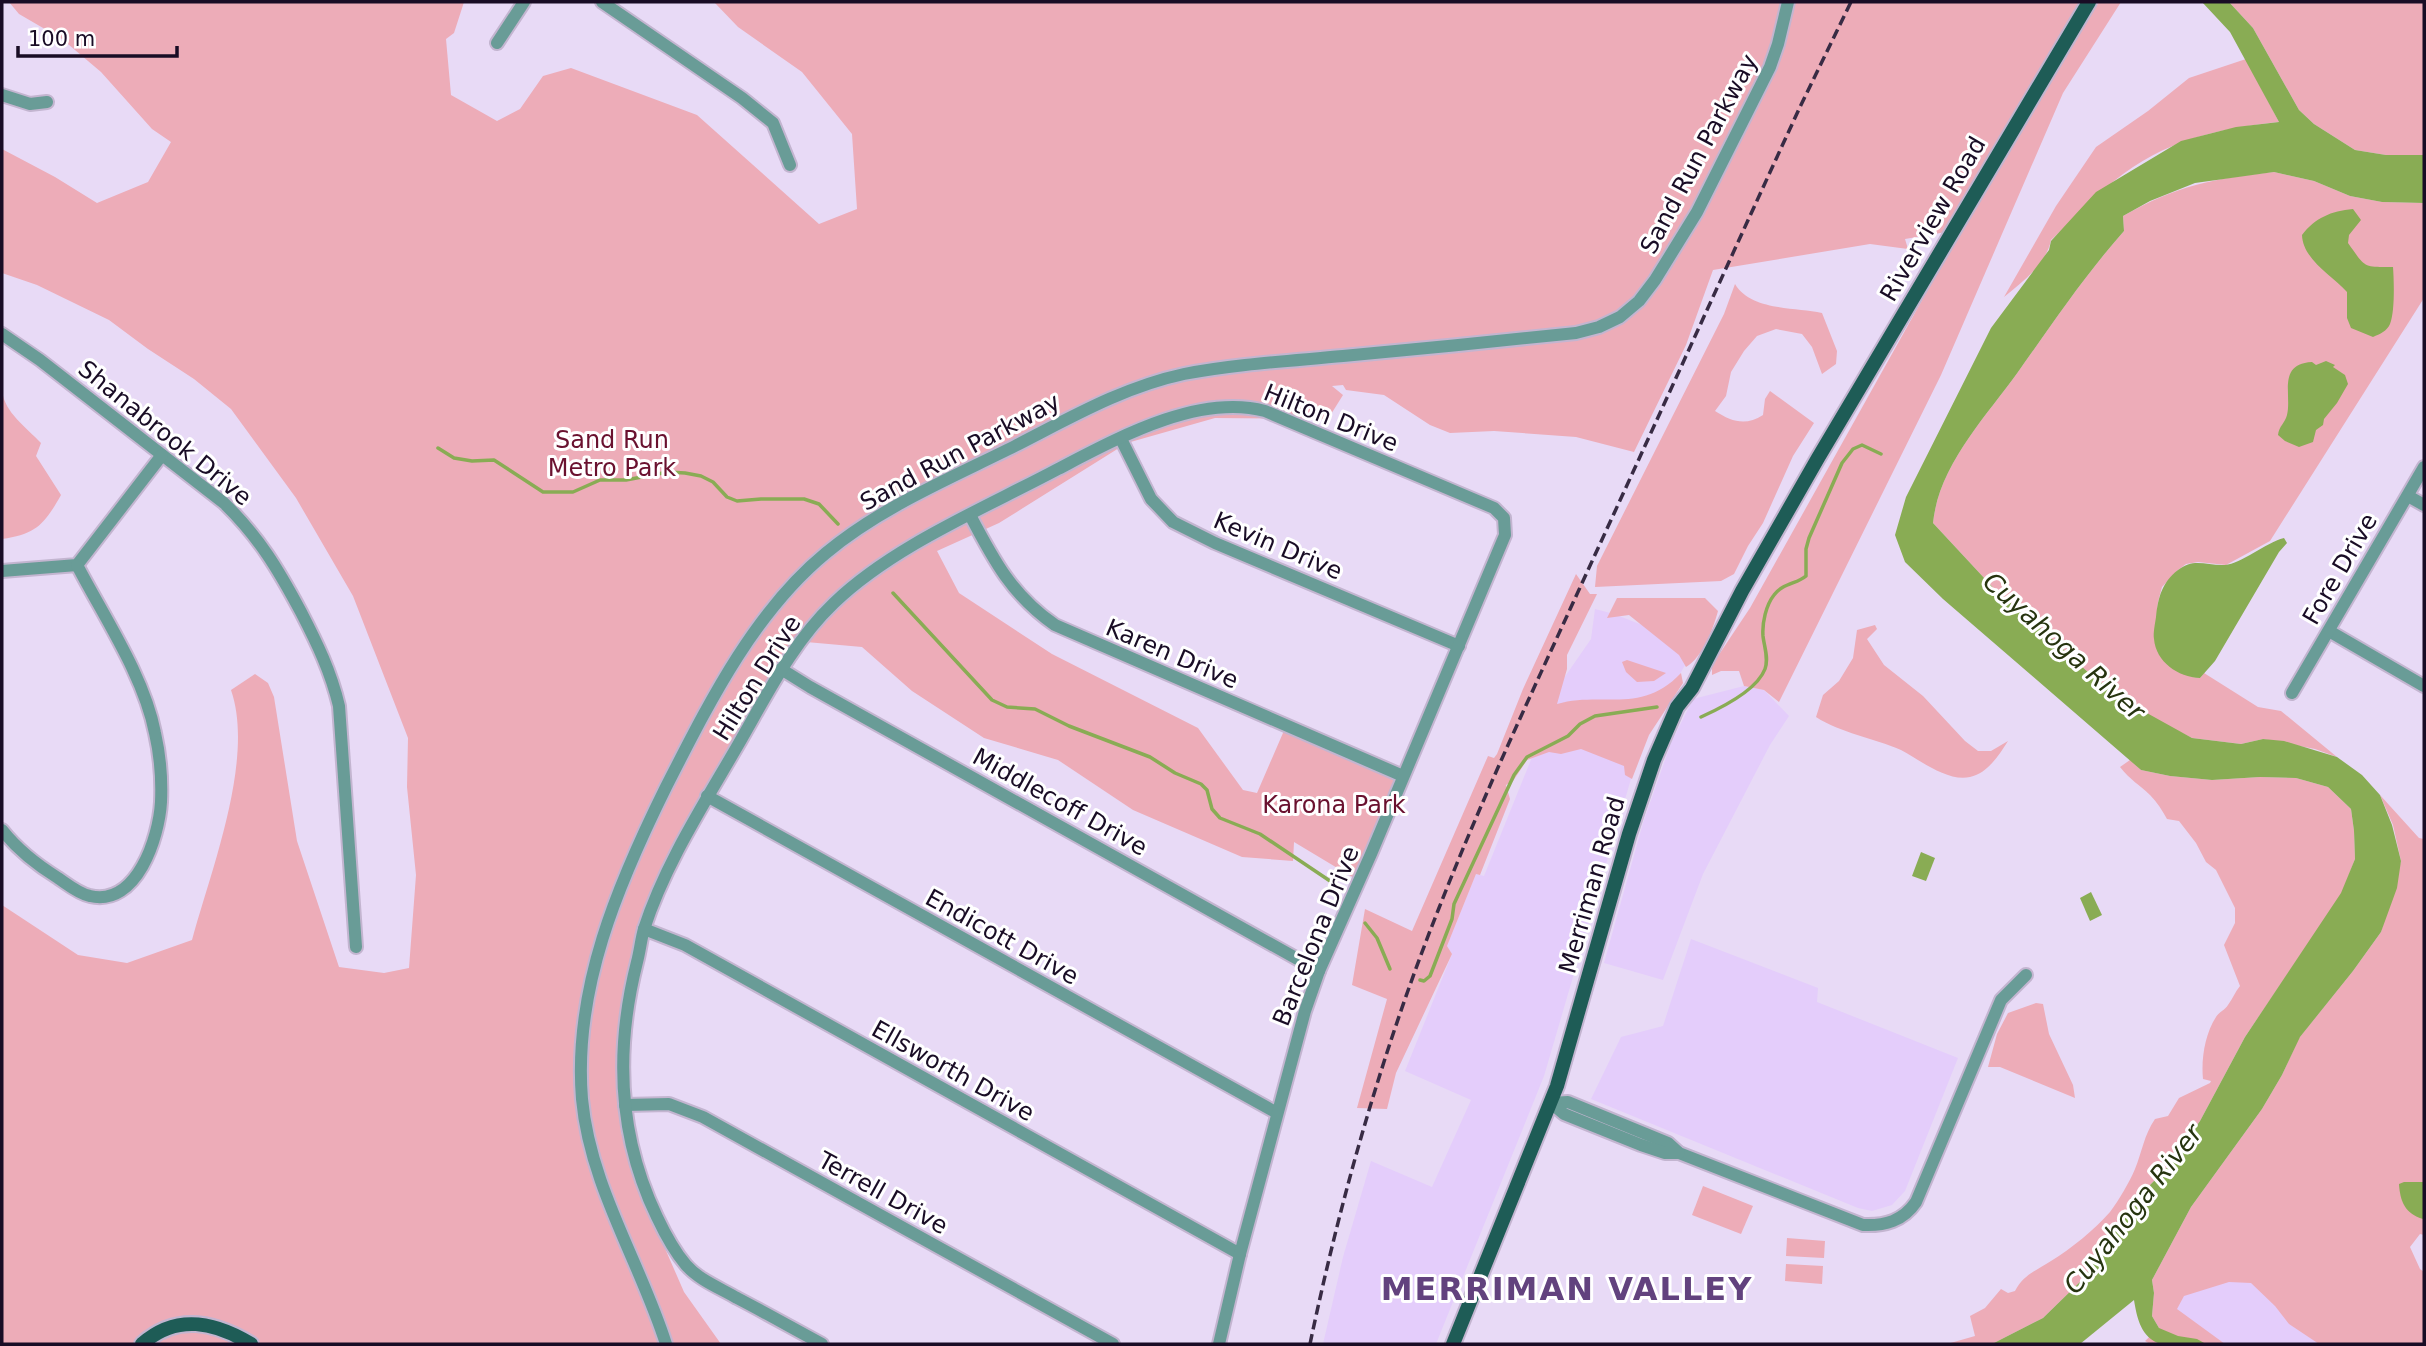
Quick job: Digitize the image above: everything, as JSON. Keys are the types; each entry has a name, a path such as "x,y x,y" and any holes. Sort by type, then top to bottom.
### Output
{"main road":[{"name":"Riverview Road","path":"1818,458 2089,2"},
{"name":"Merriman Road","path":"1453,1344 1551,1103 1584,998 1629,834 1657,753 1677,707 1692,688 1742,591 1818,458"},
{"path":"142,1344 161,1332 196,1324 214,1325 251,1344"}],"street":[{"path":"496,43 524,2"},
{"path":"601,2 742,98 773,123 790,165"},
{"name":"Sand Run Parkway","path":"666,1344 599,1177 589,1140 581,1079 587,1004 600,945 617,894 655,810 734,664 779,602 811,566 858,529 1104,400 1140,386 1184,374 1259,364 1576,333 1614,321 1632,309 1655,280 1697,212 1774,58 1788,2"},
{"path":"2,95 30,104 47,102"},
{"name":"Shanabrook Drive","path":"2,334 40,360 224,503 259,541 280,573 328,667 341,722 356,947"},
{"name":"Hilton Drive","path":"822,1344 697,1275 684,1263 673,1247 642,1183 630,1142 624,1068 627,1018 644,929 667,875 707,796 781,669 822,614 861,578 893,556 970,515 1158,421 1224,408 1257,408 1494,508 1504,518"},
{"name":"Kevin Drive","path":"1121,439 1151,499 1164,515 1181,527 1459,646"},
{"path":"2,571 77,565 162,455"},
{"name":"Fore Drive","path":"2292,693 2424,467"},
{"path":"2408,495 2424,505"},
{"name":"Karen Drive","path":"970,515 1007,582 1029,605 1055,625 1403,776"},
{"name":"Barcelona Drive","path":"1219,1344 1240,1254 1305,1011 1319,971 1501,549 1505,535 1504,518"},
{"path":"2,830 49,873 88,896 101,897 116,893 129,885 140,871 157,830 161,802 160,775 156,735 148,705 136,676 77,565"},
{"path":"2329,631 2424,687"},
{"name":"Middlecoff Drive","path":"781,669 1319,971"},
{"name":"Endicott Drive","path":"707,796 1277,1113"},
{"name":"Ellsworth Drive","path":"644,929 685,945 1240,1254"},
{"path":"1551,1103 1568,1102 1612,1127 1650,1142 1668,1143 1679,1153 1863,1225 1888,1224 1898,1219 1916,1202 2001,1000 2026,975"},
{"name":"Terrell Drive","path":"625,1105 669,1104 703,1117 1113,1344"}],"shaded area":[{"path":"1595,609 1696,646 1650,726 1633,772 1544,1076 1436,1344 1323,1344 1343,1257 1371,1161 1432,1187 1471,1100 1405,1071 1452,954 1447,946 1476,874 1484,876 1564,678 1591,639"},
{"path":"1744,686 1764,690 1789,716 1770,745 1703,874 1663,980 1604,963 1643,823 1671,743 1693,699"},
{"path":"1691,939 1818,988 1817,1002 1958,1058 1905,1191 1892,1205 1872,1211 1858,1208 1591,1099 1621,1037 1663,1026"},
{"path":"2250,1278 2354,1344 2212,1344 2179,1313 2169,1299 2200,1286"}],"green space":[{"name":"Sand Run Metro Park","path":"9,2 464,2 454,33 446,39 451,95 497,121 520,109 543,76 571,68 697,115 819,224 857,209 852,134 802,72 738,27 714,2 2089,2 1952,231 1905,239 1908,249 1870,244 1713,270 1686,345 1634,452 1576,437 1494,431 1450,433 1430,425 1384,395 1346,390 1343,385 1332,386 1343,395 1328,419 1215,418 1127,443 999,523 937,551 959,593 1052,654 1198,728 1243,790 1257,793 1286,726 1403,776 1359,881 1294,842 1293,861 1242,857 1133,810 1058,760 984,738 912,691 862,647 795,641 648,906 633,953 616,1062 621,1132 647,1207 684,1292 721,1344 2,1344 2,905 78,955 127,963 192,940 228,815 234,781 238,748 237,718 231,690 255,674 268,683 274,697 297,841 339,967 384,973 409,968 416,875 407,787 408,738 353,596 296,498 231,409 194,379 109,320 37,285 2,273 2,149 97,203 148,182 171,142 152,129 101,72 62,39 19,14"},
{"path":"2099,2 2121,2 2063,93 1941,375 1779,702 1764,690 1744,686 1739,671 1721,671 1712,675 1712,665 1750,608 2002,157"},
{"path":"2229,2 2424,2 2424,155 2386,155 2355,150 2314,124 2299,110 2253,28"},
{"path":"2246,59 2279,122 2234,128 2192,139 2152,155 2133,167 2097,195 2051,240 2039,265 2004,297 2056,206 2096,147 2189,78"},
{"path":"2274,172 2314,181 2350,196 2382,202 2424,203 2424,298 2270,541 2226,565 2198,562 2186,564 2178,570 2162,587 2154,639 2173,664 2185,674 2200,678 2204,673 2258,707 2281,711 2337,757 2315,749 2263,739 2241,744 2192,738 2164,724 2127,702 2091,675 2024,613 1999,594 1933,523 1944,481 1965,443 2082,282 2124,231 2123,216 2178,190 2233,177"},
{"path":"1735,284 1742,293 1762,303 1822,313 1837,351 1836,364 1822,374 1812,347 1802,334 1776,329 1757,336 1731,372 1726,396 1715,411 1727,418 1751,421 1763,415 1765,399 1770,391 1814,423 1793,456 1763,523 1734,574 1721,581 1595,587 1597,566 1724,314"},
{"path":"2,391 12,413 41,443 36,456 61,495 38,526 23,534 2,539"},
{"path":"1576,574 1590,594 1597,594 1567,655 1567,669 1557,704 1636,698 1652,694 1681,673 1683,683 1649,735 1632,779 1625,775 1624,766 1581,749 1561,754 1549,752 1527,760 1513,781 1506,785 1510,799 1480,875 1476,874 1447,946 1452,954 1396,1073 1387,1109 1357,1108 1387,999 1352,985 1365,909 1412,931 1488,756 1494,758 1497,754 1523,689"},
{"path":"1617,598 1705,598 1718,611 1702,650 1686,667 1679,655 1629,615 1607,618"},
{"path":"1875,625 1877,629 1867,639 1884,665 1923,696 1965,741 1978,751 1991,751 2008,741 1982,772 1970,777 1952,776 1901,750 1816,717 1823,695 1839,681 1853,658 1857,630"},
{"path":"1627,660 1666,673 1654,681 1637,682 1626,672 1622,662"},
{"path":"2130,760 2141,770 2170,776 2212,780 2296,778 2328,787 2351,809 2355,859 2342,893 2245,1037 2200,1121 2165,1170 2134,1201 2083,1279 2043,1318 1992,1344 1947,1344 1975,1336 1970,1316 1985,1308 2001,1289 2008,1293 2015,1291 2026,1277 2075,1245 2104,1219 2130,1180 2155,1119 2168,1116 2179,1098 2211,1081 2203,1079 2203,1055 2207,1039 2216,1017 2227,1007 2240,986 2224,945 2235,923 2235,908 2216,870 2206,862 2179,821 2167,819 2153,798 2120,767"},
{"path":"2380,795 2419,838 2424,839 2424,1235 2420,1234 2410,1247 2424,1272 2424,1344 2319,1344 2289,1324 2251,1283 2229,1282 2184,1296 2177,1309 2225,1344 2150,1344 2145,1341 2159,1328 2152,1316 2152,1280 2191,1207 2262,1109 2299,1038 2381,932 2401,861 2393,825"},
{"path":"2036,1003 2043,1004 2049,1034 2073,1085 2075,1098 2000,1067 1988,1067 1997,1034 2008,1013"},
{"path":"1703,1186 1753,1206 1741,1234 1692,1215"},
{"path":"1787,1238 1825,1241 1824,1258 1786,1256"},
{"path":"1786,1264 1823,1266 1822,1284 1785,1281"}],"water":[{"name":"Cuyahoga River","path":"2202,2 2229,2 2253,28 2299,110 2314,124 2355,150 2386,155 2424,155 2424,203 2382,202 2350,196 2314,181 2274,172 2195,183 2150,201 2123,216 2124,231 2082,282 1965,443 1944,481 1933,523 1999,594 2024,613 2091,675 2127,702 2192,738 2241,744 2263,739 2284,741 2337,757 2362,775 2380,795 2392,825 2401,861 2397,888 2381,932 2300,1037 2262,1109 2191,1207 2152,1280 2152,1316 2159,1328 2206,1344 2161,1344 2154,1341 2141,1326 2134,1300 2080,1344 1992,1344 2043,1318 2083,1279 2134,1201 2165,1170 2200,1121 2245,1037 2341,893 2355,859 2351,809 2328,787 2296,778 2212,780 2141,770 1943,599 1905,562 1895,535 1906,497 1991,328 2049,250 2051,241 2096,192 2181,141 2236,127 2279,122 2230,32"},
{"path":"2353,209 2361,220 2349,235 2348,243 2366,264 2393,267 2392,318 2387,329 2373,337 2351,328 2347,318 2347,292 2313,260 2307,252 2302,235 2324,216"},
{"path":"2326,361 2335,365 2333,367 2345,375 2348,384 2324,419 2323,425 2316,430 2313,442 2299,447 2278,435 2287,415 2290,374 2301,364 2312,362 2316,365"},
{"path":"2284,538 2287,543 2279,552 2215,661 2200,678 2184,675 2170,667 2159,655 2154,634 2160,597 2173,575 2190,564 2231,564"},
{"path":"1921,852 1935,858 1926,881 1912,876"},
{"path":"2091,892 2102,915 2090,921 2080,898"},
{"path":"2424,1182 2423,1219 2412,1214 2405,1206 2399,1184"}],"waterway":[{"path":"1701,717 1737,698 1761,677 1767,661 1763,631 1767,609 1778,591 1806,576 1806,549 1809,538 1842,463 1853,449 1862,445 1881,454"},
{"path":"438,448 454,458 494,460 543,492 573,492 600,480 626,480 668,472 685,473 713,482 727,497 737,501 804,499 819,504 838,524"},
{"path":"893,593 992,700 1007,707 1035,709 1069,726 1150,757 1175,773 1201,784 1207,790 1212,809 1220,818 1260,834 1336,885"},
{"path":"1420,980 1424,981 1430,976 1452,919 1454,904 1514,775 1527,757 1568,736 1580,724 1595,716 1657,707"},
{"path":"1365,923 1377,938 1390,969"}],"railway":[{"path":"1310,1344 1335,1233 1365,1123 1419,961 1456,865 1530,696 1800,107 1851,2"}],"district":[{"name":"MERRIMAN VALLEY","path":"1567,1289"}],"park label":[{"name":"Karona Park","path":"1334,805"}]}
